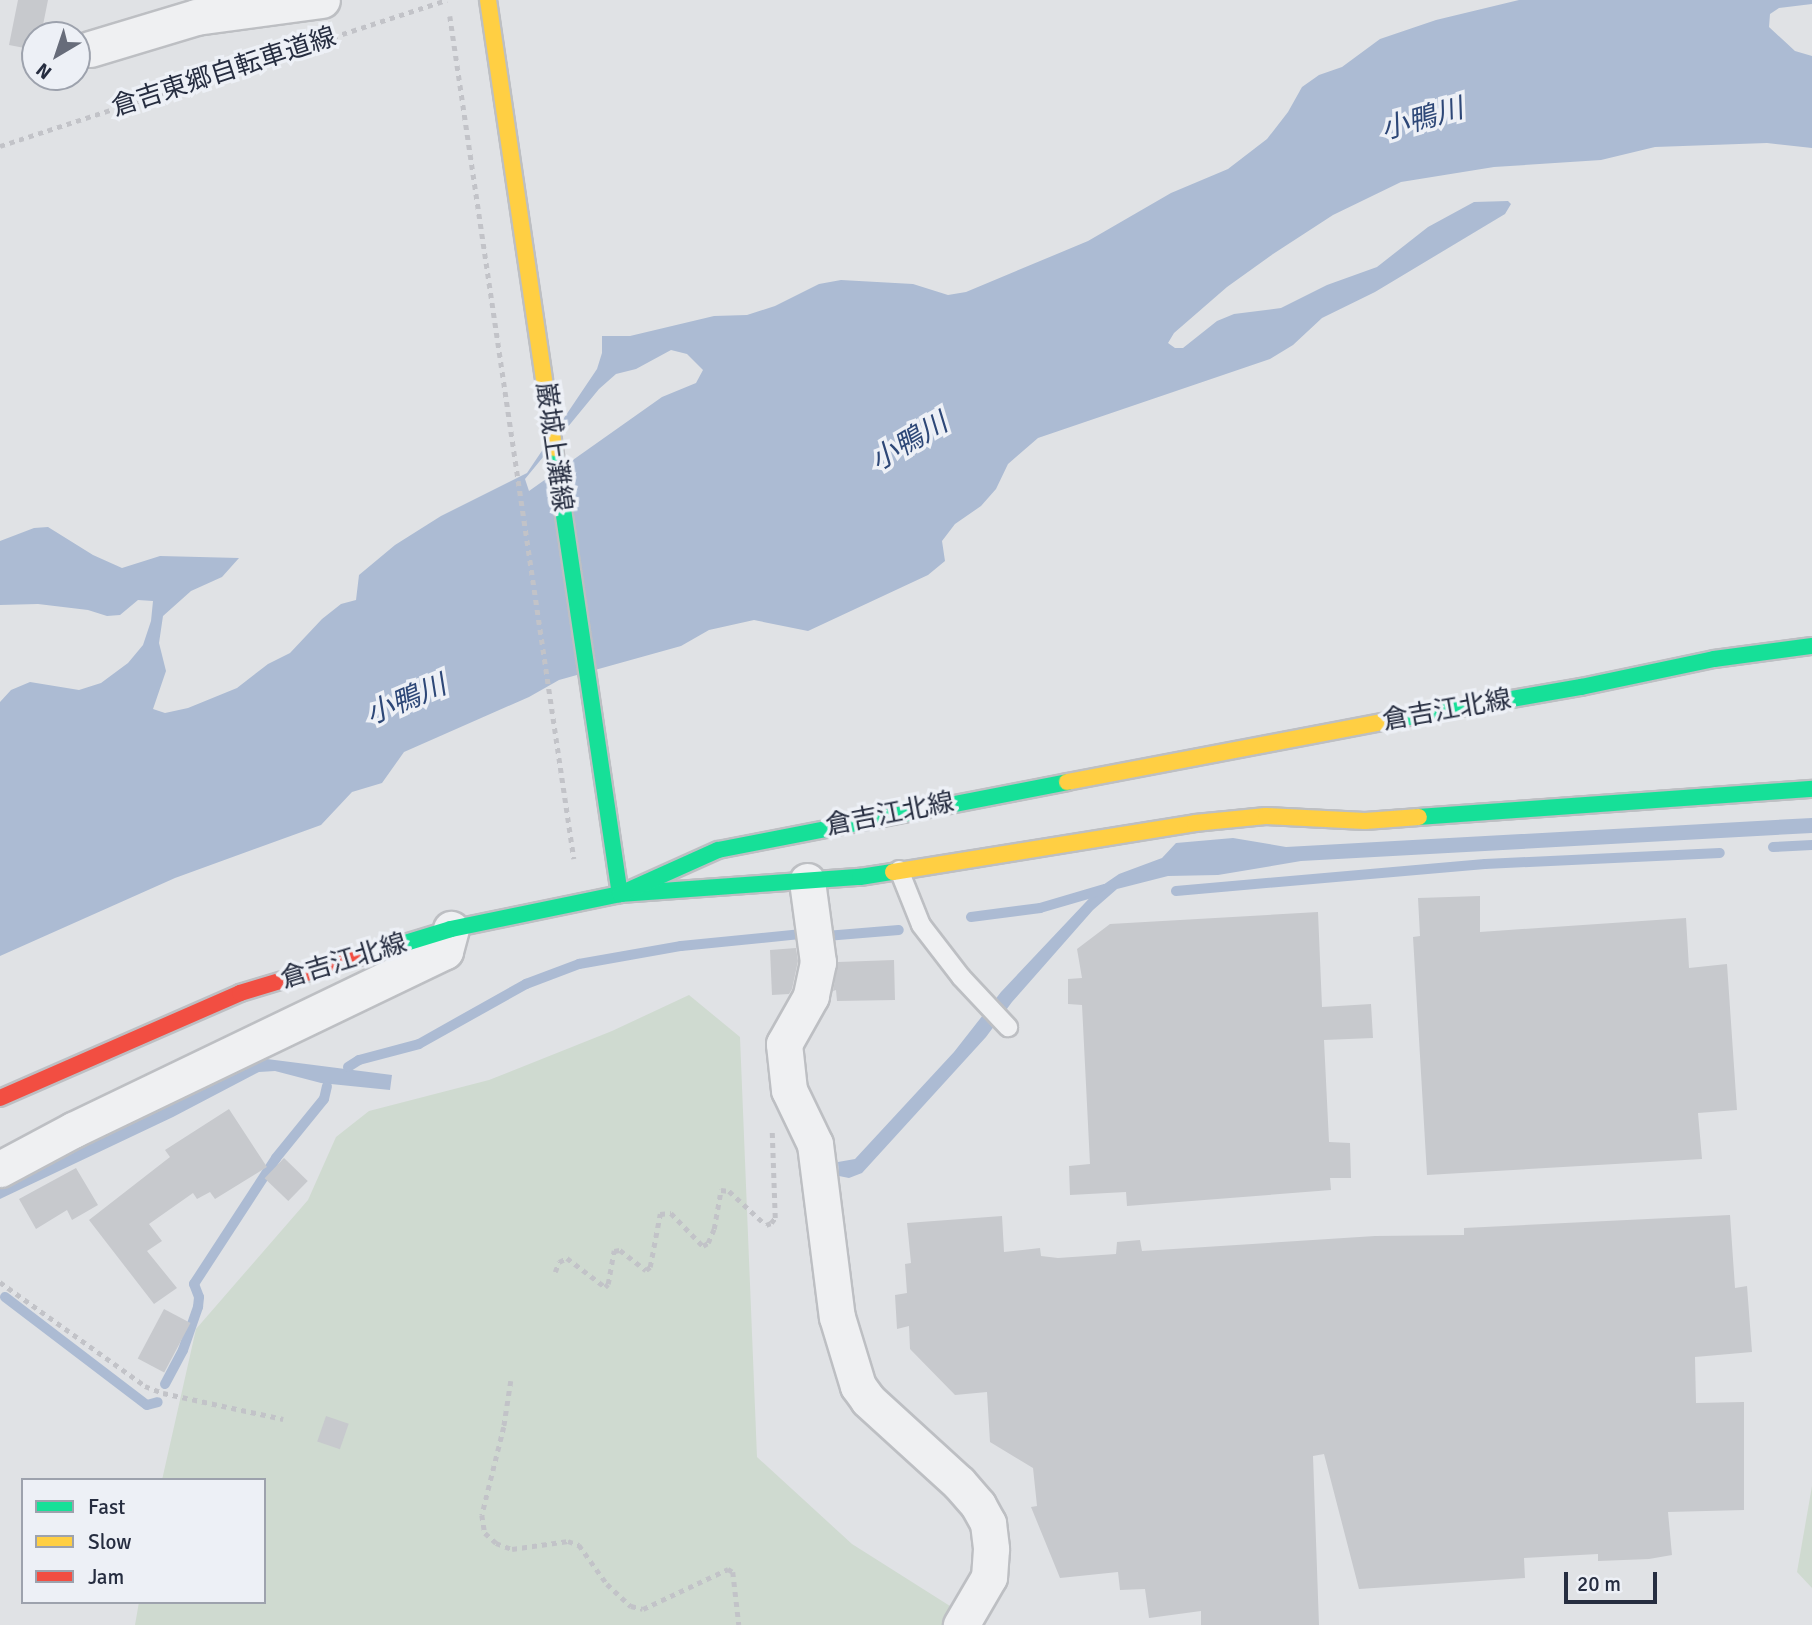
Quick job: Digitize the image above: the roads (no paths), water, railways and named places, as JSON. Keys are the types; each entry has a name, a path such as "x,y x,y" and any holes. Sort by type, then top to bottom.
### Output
{"main road":[{"name":"巌城上灘線","path":"489,6 620,894"},
{"name":"倉吉江北線","path":"0,1098 240,993 451,929 620,894 718,850 1251,745 1581,687 1714,659 1812,646"},
{"path":"620,894 807,881 899,870 1195,823 1254,817 1365,821 1812,789"}],"street":[{"path":"91,48 196,17 322,0"},
{"path":"807,881 818,962 811,996 784,1044 789,1090 815,1144 838,1317 858,1386 868,1400 959,1483 978,1505 988,1523 991,1549 989,1577 961,1625"},
{"path":"0,1168 73,1130 445,951 451,929"}],"lane":[{"path":"899,870 921,925 961,977 1007,1027"}],"water":[{"name":"小鴨川","path":"1519,0 1812,0 1812,4 1779,8 1770,14 1769,27 1795,51 1812,56 1812,148 1767,143 1655,147 1601,160 1494,167 1401,182 1333,215 1273,254 1227,287 1174,333 1168,343 1175,348 1183,348 1217,321 1234,314 1281,308 1327,285 1377,267 1428,227 1474,202 1508,201 1511,204 1505,214 1375,292 1322,318 1293,345 1270,359 1038,438 1008,464 996,489 981,506 955,524 942,541 945,561 928,575 808,631 754,620 709,630 681,646 559,680 529,697 404,752 382,783 352,792 321,825 175,878 0,956 0,702 11,690 30,682 79,690 101,683 128,663 143,645 151,621 153,601 138,600 120,615 107,616 88,610 38,604 0,605 0,541 34,528 48,527 93,555 122,568 160,556 239,558 222,577 191,591 163,616 159,643 166,671 153,709 165,713 188,708 237,688 268,664 290,653 322,619 341,604 356,600 359,575 395,545 441,516 527,473 597,369 602,353 602,336 630,336 714,316 747,315 775,306 819,284 841,280 913,284 948,295 966,292 1088,241 1171,193 1228,169 1267,139 1288,112 1302,87 1319,75 1342,67 1380,39 1436,20","holes":["671,350 687,354 703,370 696,383 662,397 529,491 525,479 599,389 616,374 636,369"]},
{"path":"1812,818 1812,833 1301,861 1218,875 1168,876 1117,889 1093,910 1012,1002 986,1037 862,1173 849,1178 839,1176 838,1162 855,1159 954,1052 1001,992 1100,887 1119,874 1162,858 1176,843 1233,838 1286,847"},
{"path":"267,1059 392,1075 390,1090 321,1083 275,1071 259,1072 173,1117 0,1199 0,1186 255,1061"}],"waterway":[{"path":"1773,847 1812,845"},
{"path":"1176,891 1485,864 1720,853"},
{"path":"971,917 1040,908 1105,889"},
{"path":"826,936 899,930"},
{"path":"348,1067 359,1060 419,1044 526,984 579,964 681,946 802,934"},
{"path":"165,1384 183,1350 198,1307 199,1297 194,1284 276,1158 324,1099 327,1086"},
{"path":"5,1297 147,1405 158,1402"}]}
